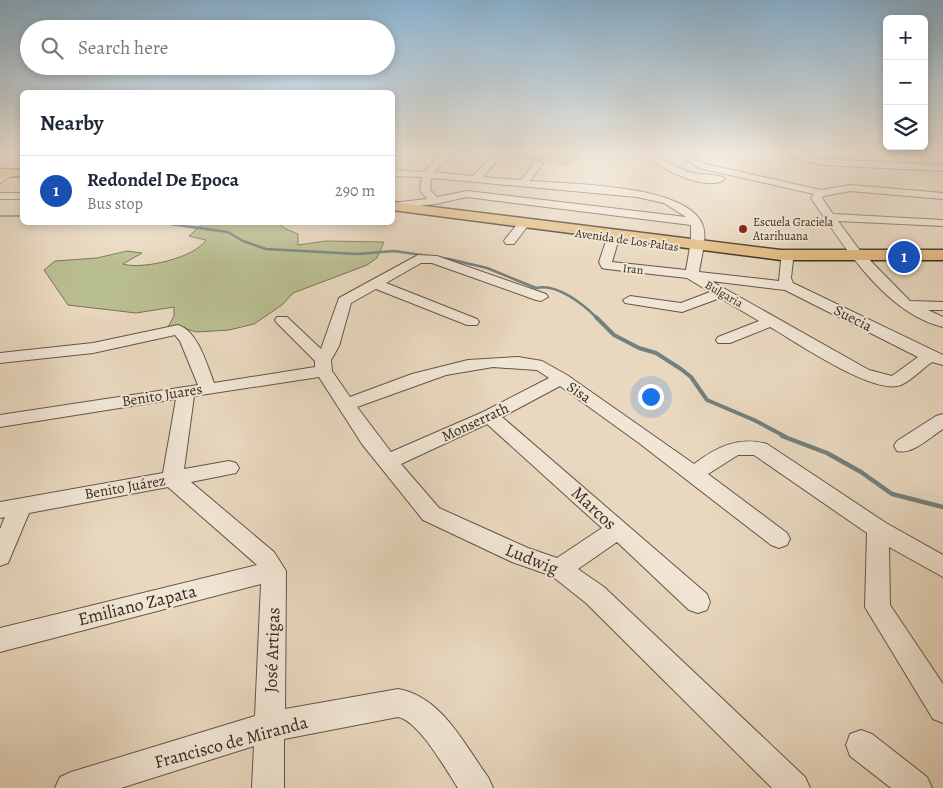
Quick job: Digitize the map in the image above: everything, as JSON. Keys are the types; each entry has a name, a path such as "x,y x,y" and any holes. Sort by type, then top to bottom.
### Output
{"main road":[{"name":"Avenida de Los Paltas","path":"395,207 787,260 855,259 861,256"},
{"name":"Avenida de Los Paltas","path":"695,248 782,255 940,257"}],"street":[{"path":"425,190 434,202"},
{"path":"581,190 653,197 682,208 696,222"},
{"path":"807,190 821,193 840,190"},
{"path":"871,190 943,196"},
{"path":"821,193 816,198 854,251 861,256 905,304 943,323"},
{"path":"395,207 434,202 466,194 696,222"},
{"path":"0,196 20,196"},
{"path":"568,230 576,208"},
{"path":"828,217 943,223"},
{"name":"Bulgaria","path":"696,222 700,229 695,248 692,276 863,374 877,379 896,380 936,358"},
{"path":"510,241 523,225"},
{"name":"Iran","path":"613,237 605,262 607,265 692,276"},
{"path":"323,365 331,346 344,301 374,283 424,258 433,259 541,297"},
{"path":"787,260 784,278 788,286"},
{"path":"692,276 788,286"},
{"path":"374,283 472,322"},
{"name":"Suecia","path":"788,286 936,358"},
{"path":"630,300 682,308 721,293"},
{"path":"905,304 943,306"},
{"name":"Ludwig","path":"282,320 323,365 387,462 431,514 520,555 560,568 595,595 794,788"},
{"path":"724,340 771,321"},
{"path":"0,358 93,348 178,330 187,339 208,388"},
{"name":"Sisa","path":"347,404 422,375 479,365 522,361 542,366 694,474 779,539"},
{"name":"Benito Juares","path":"0,421 186,392 323,365"},
{"name":"Monserrath","path":"387,462 488,416 562,379"},
{"path":"186,392 172,478 266,559 274,571"},
{"name":"Marcos","path":"488,416 698,602"},
{"path":"904,446 943,420"},
{"path":"694,474 736,447 749,446 760,450 878,529 943,567"},
{"name":"Benito Juárez","path":"10,508 229,468"},
{"path":"0,556 10,508"},
{"path":"878,529 878,607 943,709"},
{"path":"560,568 617,530"},
{"name":"Emiliano Zapata","path":"0,640 274,571"},
{"name":"José Artigas","path":"268,788 274,571"},
{"name":"Francisco de Miranda","path":"71,788 270,727 398,703 410,704 421,712 477,788"},
{"path":"862,745 916,788"}],"green space":[{"path":"202,225 281,225 298,234 298,245 326,241 384,242 377,258 367,265 293,293 282,305 254,324 229,330 196,332 184,328 167,329 174,316 174,307 136,313 68,305 44,270 55,261 97,258 127,251 142,253 123,264 142,265 167,261 191,252 206,240 189,236"}],"waterway":[{"path":"0,216 20,216"},
{"path":"177,225 228,232 243,241 266,249 357,254 394,251 449,259 487,268 536,288 544,287 561,292 577,301 597,318"},
{"path":"597,318 614,335 639,348 656,353 681,369 691,377 707,400 754,420 786,437"},
{"path":"782,436 827,453 861,472 892,494 943,507"}],"place":[{"name":"Escuela Graciela Atarihuana","path":"743,229"},
{"name":"Redondel De Epoca","path":"904,257"}]}
